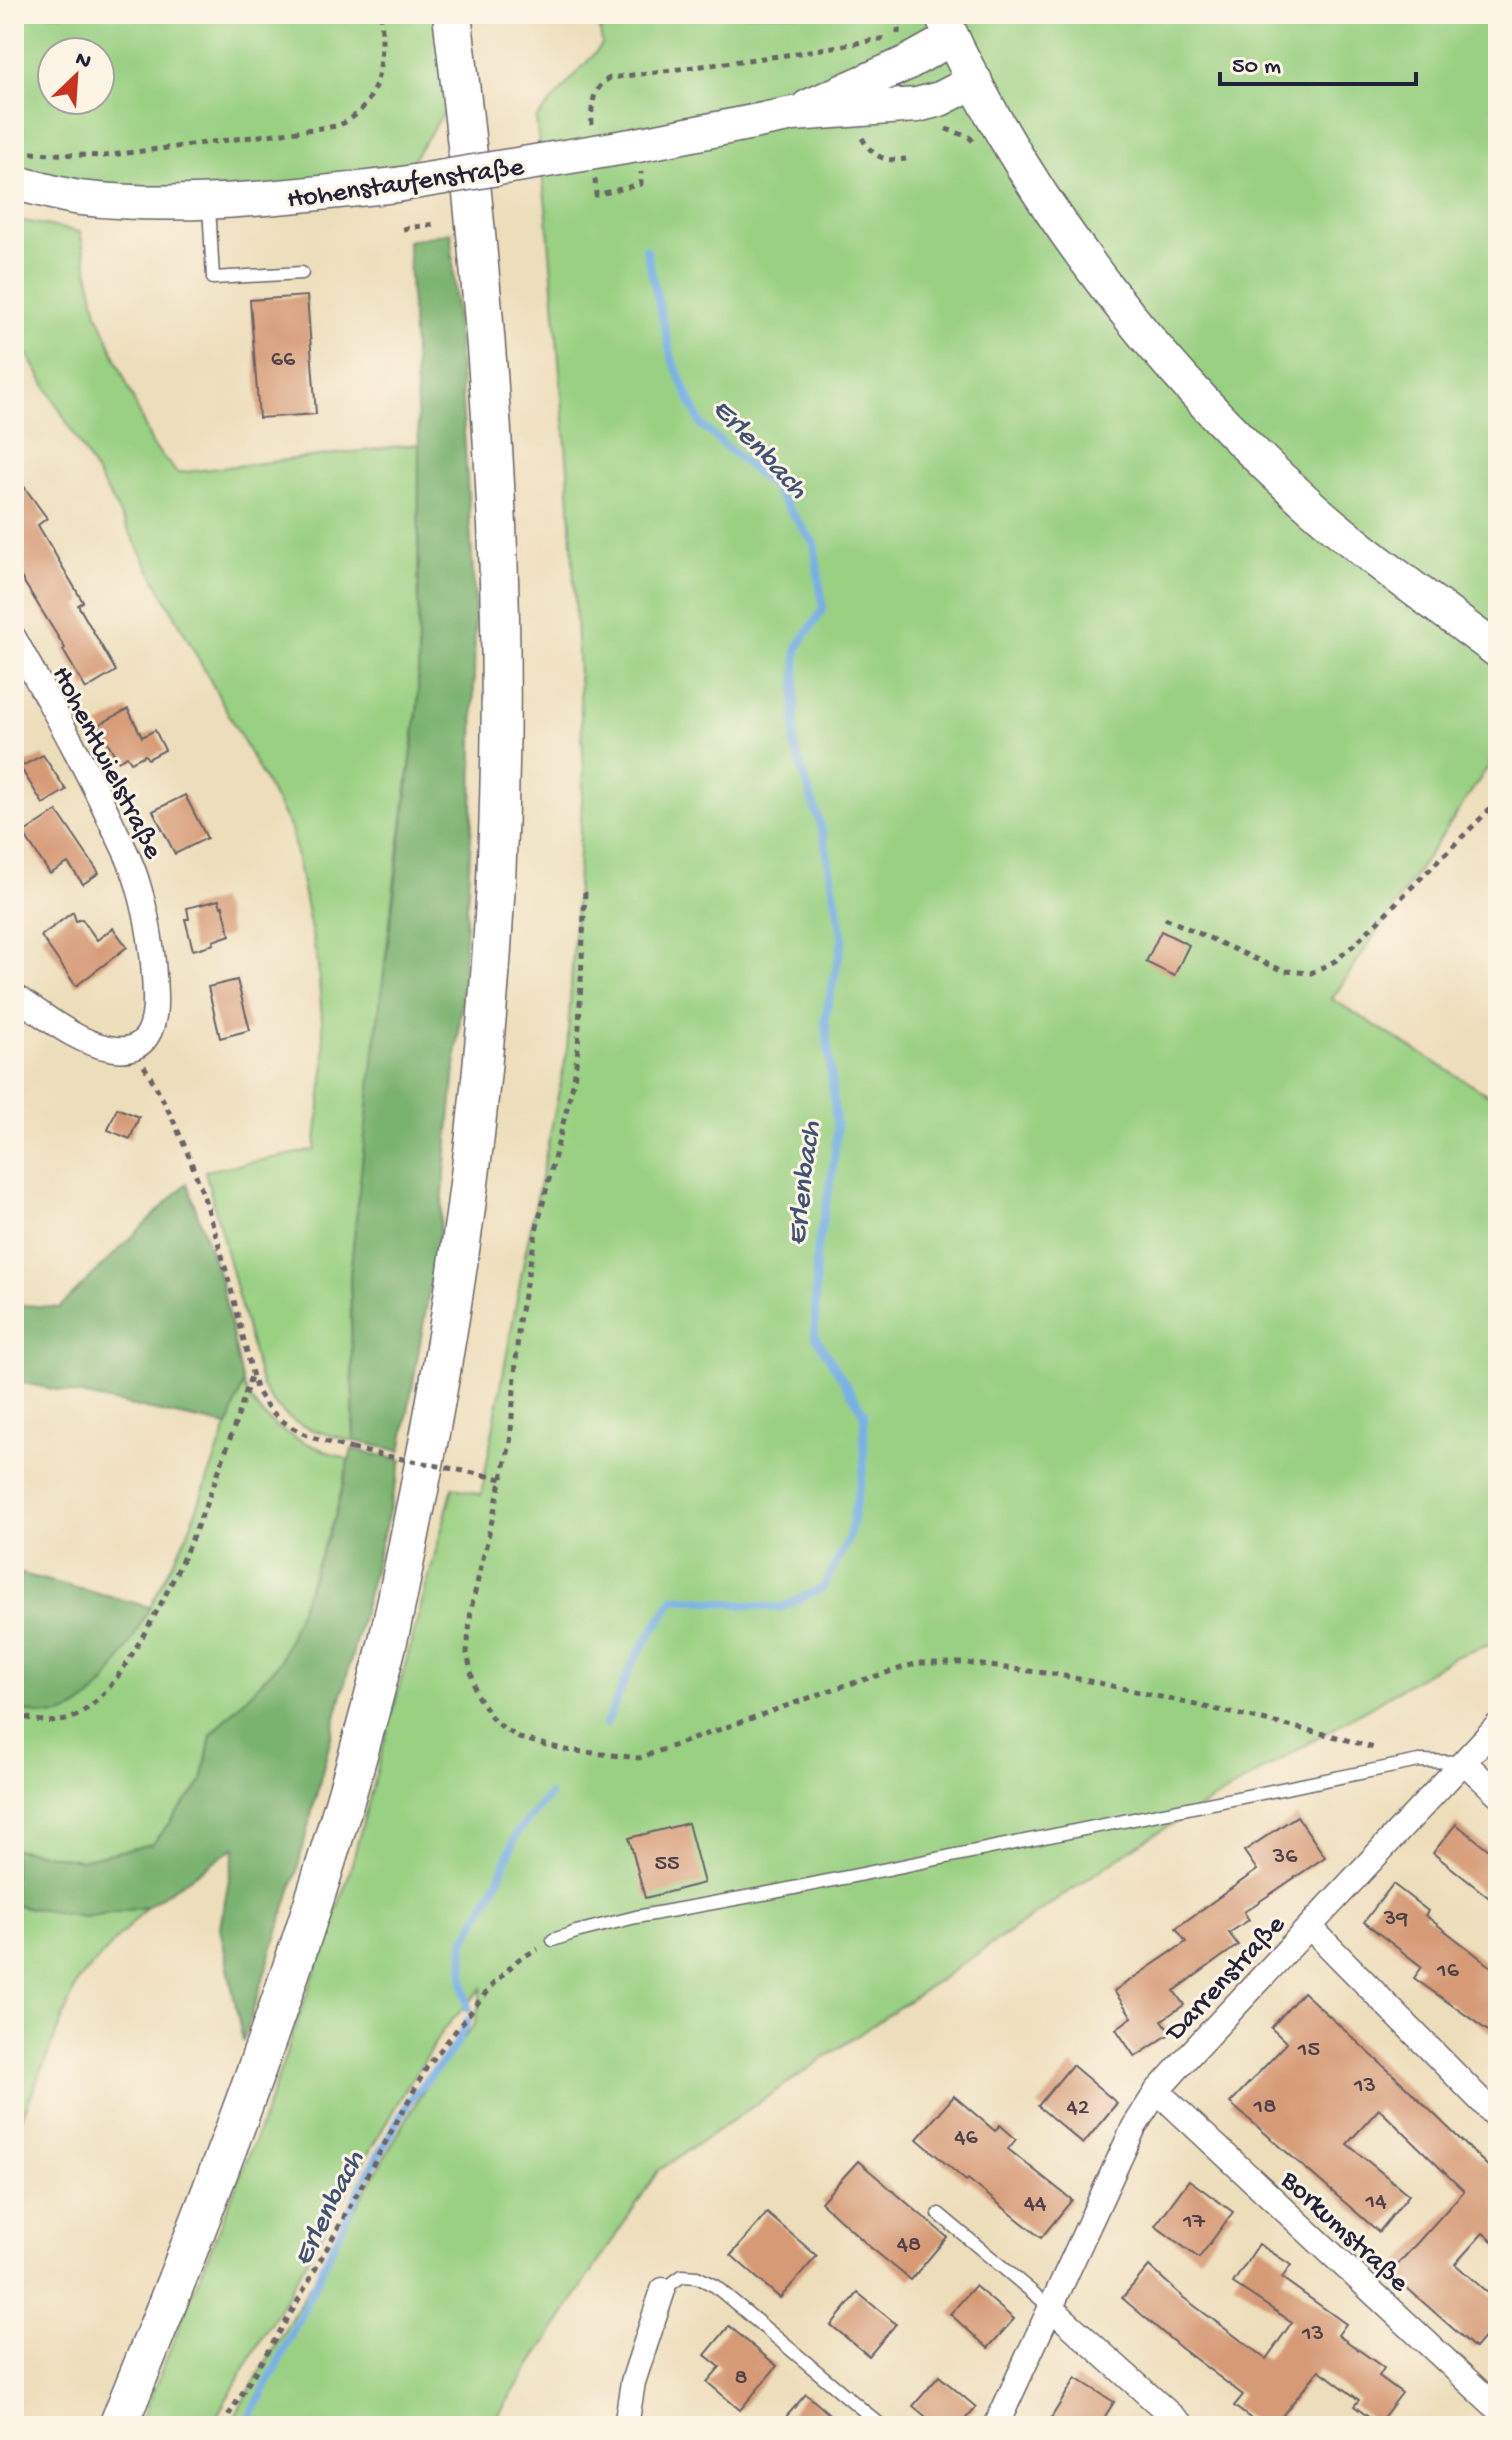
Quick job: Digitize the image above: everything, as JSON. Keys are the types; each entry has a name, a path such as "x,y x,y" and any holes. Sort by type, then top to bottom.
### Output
{"main road":[{"path":"118,2426 188,2254 241,2112 288,1977 355,1761 389,1634 438,1394 461,1261 479,1105 496,904 501,681 498,543 488,372 452,14"}],"street":[{"name":"Hohenstaufenstraße","path":"20,168 76,197 209,202 396,185 639,155 793,114 907,63 946,26"},
{"path":"946,26 1016,157 1057,220 1167,360 1285,483 1352,540 1498,651"},
{"name":"Hohenstaufenstraße","path":"793,114 917,105 940,99 975,81"},
{"name":"Hohentwielstraße","path":"14,638 104,806 139,887 151,949 155,1008 150,1033 133,1048"},
{"path":"14,996 91,1043 112,1049 133,1048"},
{"name":"Darrenstraße","path":"996,2426 1134,2127 1157,2091 1498,1725"},
{"path":"1464,1762 1498,1794"},
{"path":"1310,1927 1498,2118"},
{"name":"Borkumstraße","path":"1157,2091 1498,2409"},
{"path":"626,2426 633,2382 663,2290"},
{"path":"1050,2307 1183,2426"}],"lane":[{"path":"209,202 213,278 302,273"},
{"path":"553,1940 636,1917 774,1892 1419,1761 1464,1762"},
{"path":"939,2214 1050,2307"},
{"path":"663,2290 682,2276 697,2277 715,2286 882,2426"}],"path":[{"path":"20,168 61,156 104,156 337,126 358,114 375,87 383,56 381,14"},
{"path":"591,107 596,90 610,78 798,53 898,35 899,14"},
{"path":"860,133 870,151 880,157 893,161 906,159"},
{"path":"596,195 641,184 639,155"},
{"path":"403,229 434,224"},
{"path":"1165,918 1271,966 1311,973 1347,952 1498,801"},
{"path":"585,892 574,1080 537,1227 522,1305 510,1444 471,1609 467,1653 476,1694 494,1721 519,1738 566,1750 639,1758 837,1688 918,1663 966,1663 1099,1683 1333,1736 1419,1761"},
{"path":"133,1048 171,1114 197,1173 229,1275 256,1389 264,1404 283,1424 319,1439 352,1449 502,1479"},
{"path":"14,1714 51,1722 71,1718 99,1699 112,1685 166,1596 189,1549 208,1503 252,1372"},
{"path":"222,2426 290,2315 427,2067 492,1985 519,1959 553,1940"}],"green space":[{"path":"14,14 452,14 461,87 396,185 334,192 14,183"},
{"path":"598,14 1498,14 1498,752 1332,999 1498,1101 1498,1642 1454,1657 1139,1844 658,2171 491,2426 229,2426 428,2082 475,2024 482,1988 443,2030 401,2097 211,2426 139,2426 262,2122 348,1878 453,1487 481,1495 525,1255 567,1052 584,770 568,469 536,119 602,45"},
{"path":"14,219 80,232 97,313 153,446 177,473 419,444 418,705 395,877 350,1275 354,1441 325,1434 290,1419 262,1387 205,1171 315,1150 325,1062 318,965 291,829 112,500 14,331"},
{"path":"451,232 475,605 472,818 461,1006 439,1235 401,1451 354,1441 350,1275 373,1060 418,705 419,444 408,241"},
{"path":"187,1183 221,1282 243,1384 228,1426 14,1381 14,1304 59,1308"},
{"path":"243,1384 251,1400 273,1424 301,1441 349,1460 335,1517 280,1662 211,1735 202,1782 152,1845 80,1860 14,1849 14,1708 52,1715 104,1685 150,1607 187,1535"},
{"path":"352,1449 402,1460 296,1874 243,2042 220,1927 235,1847 147,1907 84,1917 14,1905 14,1849 80,1860 152,1844 202,1782 211,1735 280,1662 335,1517"},
{"path":"14,1572 150,1607 104,1684 79,1707 64,1714 45,1715 14,1708"},
{"path":"14,1905 84,1917 147,1907 78,1981 14,2137"}],"building":[{"path":"307,296 316,414 259,418 250,300"},
{"path":"14,473 47,518 38,525 83,602 78,605 116,671 86,689 63,650 65,648 14,566"},
{"path":"128,709 142,737 155,730 165,750 148,759 145,755 131,762 127,756 118,761 98,725"},
{"path":"43,755 66,790 43,804 20,767"},
{"path":"185,795 207,838 175,854 153,811"},
{"path":"57,811 99,873 83,884 68,863 50,874 23,833"},
{"path":"219,900 230,935 193,950 185,919 189,919 187,908"},
{"path":"73,912 76,921 82,919 97,940 113,928 127,947 76,986 41,936"},
{"path":"1161,931 1189,945 1174,976 1146,962"},
{"path":"237,980 250,1030 220,1038 208,987"},
{"path":"117,1108 139,1117 130,1139 108,1130"},
{"path":"1297,1816 1325,1857 1244,1912 1249,1920 1229,1933 1238,1945 1174,1991 1184,2005 1162,2020 1171,2033 1135,2057 1116,2029 1132,2017 1114,1991 1186,1942 1176,1928 1257,1870 1244,1851"},
{"path":"688,1823 704,1883 645,1898 629,1838"},
{"path":"1456,1824 1498,1857 1498,1905 1433,1853"},
{"path":"1393,1884 1428,1911 1425,1915 1498,1972 1498,2038 1414,1978 1422,1967 1364,1922"},
{"path":"1303,1992 1498,2176 1498,2246 1483,2233 1455,2264 1498,2302 1498,2321 1475,2348 1390,2273 1464,2191 1379,2109 1347,2144 1409,2195 1379,2232 1230,2103 1287,2043 1271,2028"},
{"path":"1072,2065 1117,2103 1083,2144 1038,2106"},
{"path":"954,2096 995,2131 1000,2125 1016,2139 1008,2149 1072,2200 1041,2238 917,2139"},
{"path":"858,2161 947,2237 911,2280 821,2202"},
{"path":"1189,2180 1233,2212 1199,2258 1155,2226"},
{"path":"767,2213 817,2256 780,2298 731,2255"},
{"path":"1259,2244 1291,2265 1282,2278 1346,2324 1338,2335 1384,2368 1379,2376 1402,2393 1378,2424 1354,2406 1359,2400 1319,2370 1274,2426 1261,2426 1234,2406 1243,2395 1122,2298 1149,2266 1184,2298 1266,2359 1292,2322 1233,2283"},
{"path":"975,2286 1014,2319 988,2348 950,2314"},
{"path":"858,2293 896,2324 869,2356 831,2325"},
{"path":"729,2326 777,2366 740,2410 707,2382 720,2367 705,2355"},
{"path":"939,2376 976,2407 959,2426 937,2426 913,2406"},
{"path":"1076,2378 1114,2402 1099,2426 1063,2426 1051,2418"},
{"path":"806,2394 843,2426 778,2426"}],"waterway":[{"name":"Erlenbach","path":"606,1724 634,1660 674,1598 780,1608 823,1588 849,1538 864,1466 864,1413 815,1336 816,1255 833,1169 837,1130 825,1018 843,939 823,833 794,745 797,648 823,609 814,543 772,486 701,425 672,359 646,249"},
{"name":"Erlenbach","path":"468,2009 463,1981 464,1942 498,1881 517,1833 549,1795"},
{"name":"Erlenbach","path":"245,2426 364,2180 410,2100 455,2047 468,2021"}]}
